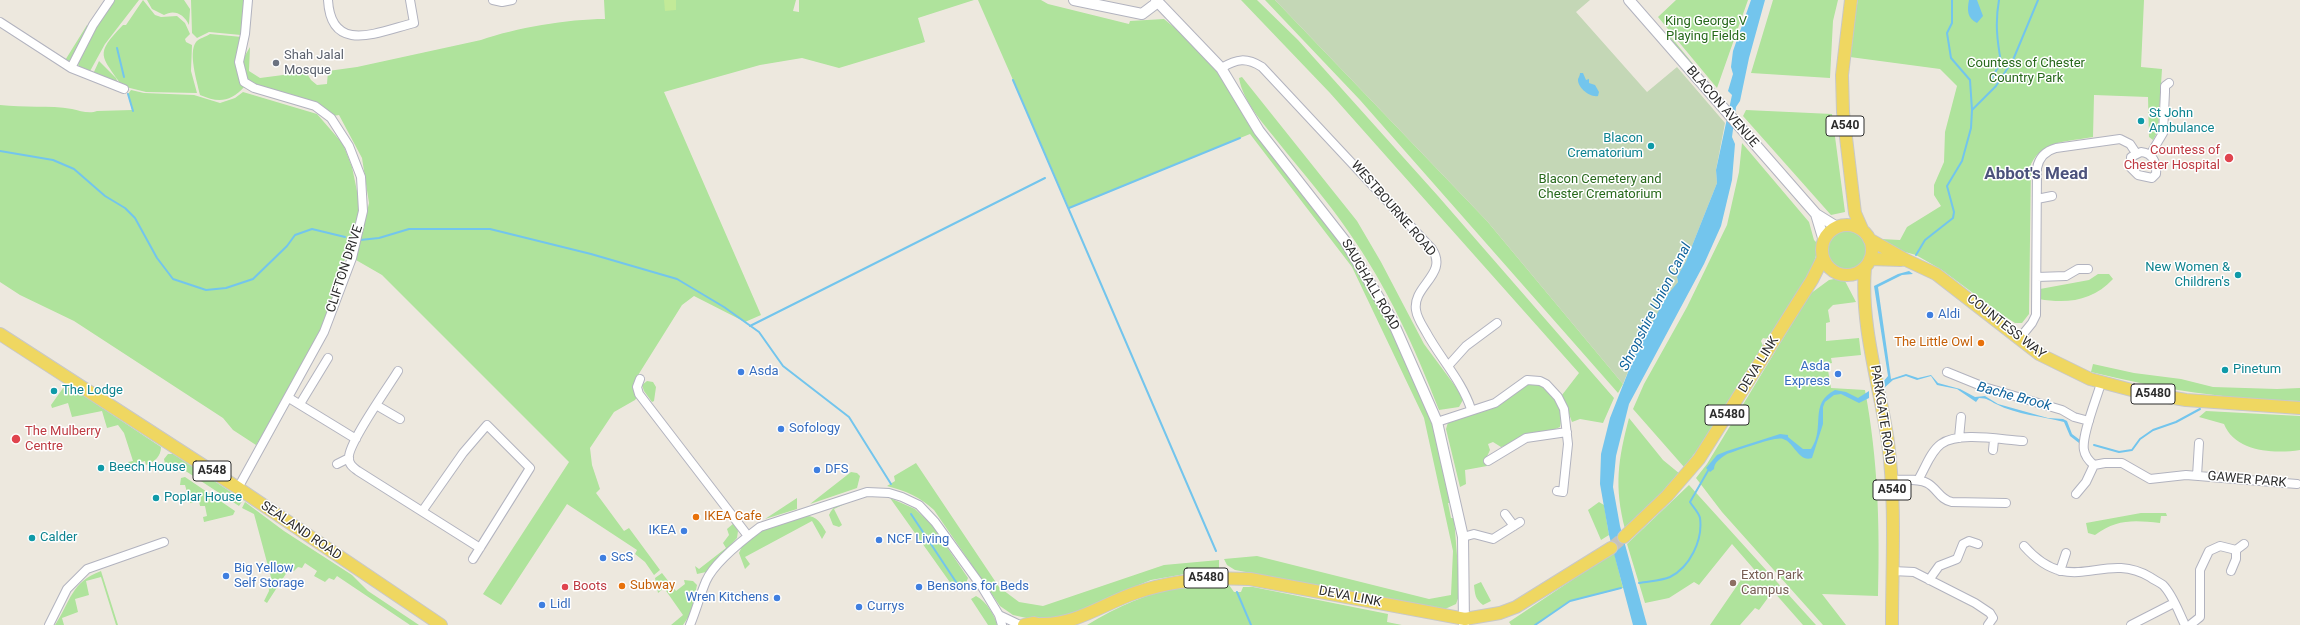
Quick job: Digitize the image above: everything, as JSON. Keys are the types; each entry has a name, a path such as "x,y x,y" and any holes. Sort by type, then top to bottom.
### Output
{"main road":[{"name":"A540","path":"1851,0 1842,75 1843,112 1855,213 1872,246 1867,264"},
{"path":"1823,258 1824,241 1832,230 1842,226 1855,213"},
{"path":"1842,226 1862,229"},
{"name":"COUNTESS WAY","path":"1869,239 1906,260 1936,274 2019,339 2056,364 2101,383 2186,400 2300,408"},
{"name":"A540","path":"1823,258 1826,264 1843,274"},
{"name":"DEVA LINK","path":"1624,537 1667,496 1699,459 1812,280 1823,258"},
{"name":"COUNTESS WAY","path":"1867,264 1906,260"},
{"path":"1812,280 1827,274 1843,274 1867,264"},
{"name":"PARKGATE ROAD","path":"1867,264 1865,301 1876,384 1888,441 1892,480 1892,625"},
{"name":"PARKGATE ROAD","path":"1843,274 1865,301"},
{"name":"SEALAND ROAD","path":"0,334 238,488 441,625"},
{"name":"DEVA LINK","path":"1042,625 1055,625 1074,622 1095,609 1135,593 1169,583 1217,577 1257,580 1465,622 1500,613 1516,607 1611,548"},
{"name":"A5480","path":"1024,625 1042,625"}],"street":[{"path":"71,68 93,25 110,0"},
{"name":"CLIFTON DRIVE","path":"238,488 289,398 324,332 352,258 363,211 361,177 349,146 325,111 315,106 254,88 244,82 238,62 245,34 248,0"},
{"path":"328,0 331,22 337,29 345,34 361,36 415,26 410,0"},
{"path":"493,0 502,2 512,0"},
{"path":"1074,0 1142,14 1157,1"},
{"name":"BLACON AVENUE","path":"1629,0 1816,214 1842,226"},
{"name":"SAUGHALL ROAD","path":"1157,1 1221,68 1260,131 1345,241 1371,282 1392,320 1437,422 1463,537 1465,622"},
{"path":"0,22 71,68 124,89"},
{"name":"WESTBOURNE ROAD","path":"1221,68 1238,60 1245,59 1262,67 1432,250 1436,256 1437,268 1416,300 1416,312 1433,346 1448,366 1468,399 1471,409"},
{"path":"2150,154 2163,133 2164,92 2165,86 2169,83"},
{"path":"2019,339 2032,323 2036,315 2037,168 2040,160 2047,152 2062,147 2120,139 2130,144 2136,153"},
{"path":"2141,152 2150,154 2155,162 2156,174 2152,178 2148,179 2138,175 2131,168 2131,157 2136,153 2141,152"},
{"path":"2037,200 2052,196"},
{"name":"BLACON AVENUE","path":"1816,214 1824,241"},
{"path":"2037,277 2066,276 2078,269 2088,269"},
{"path":"1448,366 1466,346 1497,323"},
{"path":"300,404 328,358"},
{"path":"398,371 376,405 349,452 351,466 423,510 480,548"},
{"path":"1947,372 1984,388 2062,410 2074,418 2089,421"},
{"path":"640,379 637,387 639,394 748,536"},
{"path":"1437,422 1471,409 1495,402 1527,380 1540,381 1552,388 1564,409 1568,444 1563,492 1557,491"},
{"path":"2076,494 2086,482 2094,465 2087,458 2083,449 2089,421 2101,383"},
{"path":"289,398 356,439"},
{"path":"376,405 400,419"},
{"path":"1959,438 1960,417"},
{"path":"423,510 463,453 487,425 530,468 473,559"},
{"path":"1488,461 1526,438 1567,432"},
{"path":"1918,480 1935,450 1941,444 1959,438 2023,441"},
{"path":"1993,450 1994,440"},
{"name":"GAWER PARK","path":"2197,476 2199,443"},
{"path":"337,464 349,458"},
{"name":"GAWER PARK","path":"2094,465 2105,463 2122,463 2150,479 2171,476 2197,476 2297,484"},
{"path":"1892,480 1918,480 1927,482 1947,501 2006,502"},
{"path":"690,625 706,581 713,569 748,536 760,527 867,492 890,493 919,506 935,522 982,587 999,615 1002,625"},
{"path":"1463,537 1474,534 1493,539 1517,524 1505,514"},
{"path":"1929,580 1939,566 1957,559 1963,544 1969,541 1978,544"},
{"path":"49,625 67,589 87,569 164,542"},
{"path":"2236,550 2244,544"},
{"path":"2024,546 2045,565 2060,571 2079,574 2108,568 2124,568 2143,574 2163,585 2185,625"},
{"path":"2190,625 2200,617 2200,570 2209,551 2220,546 2236,550"},
{"path":"2231,571 2236,559 2236,550"},
{"path":"2060,571 2066,553"},
{"path":"1892,571 1914,572 1990,613 1992,618 1988,625"},
{"path":"2131,625 2174,603"},
{"path":"999,615 1020,625"}],"green space":[{"path":"113,0 139,0 105,44 89,73 79,68 81,53 91,34"},
{"path":"143,0 155,15 161,17 177,16 185,23 190,34 185,39 186,42 192,45 191,71 197,93 146,92 122,86 109,68 105,61 104,49 123,25 126,25"},
{"path":"147,0 184,0 190,9 189,25 182,15 171,12 164,15 152,9"},
{"path":"191,0 244,0 241,35 209,32 197,38 192,33"},
{"path":"604,0 796,0 793,11 799,12 799,0 974,0 918,18 925,42 839,68 802,58 760,65 664,92 761,315 745,322 694,296 682,305 635,380 633,385 638,396 635,400 614,412 590,448 592,465 600,489 596,493 624,531 629,528 660,570 654,575 645,562 635,554 637,550 567,504 501,605 483,594 569,462 382,275 356,260 369,203 362,158 339,115 333,116 323,107 250,83 243,73 243,59 250,47 249,71 260,78 306,72 311,80 317,85 327,84 328,71 357,67 481,40 525,28 558,22 605,19"},
{"path":"664,0 676,0 676,10 665,11"},
{"path":"978,0 1041,0 1048,4 1129,24 1130,21 1164,19 1193,43 1213,63 1356,265 1390,323 1434,426 1450,503 1448,503 1451,518 1454,518 1460,593 1456,604 1445,609 1235,570 1227,565 1224,559 1257,556 1429,599 1451,595 1453,551 1424,418 1352,267 1250,134 1069,208"},
{"path":"1241,0 1257,0 1298,40 1438,196 1614,398 1603,423 1580,419 1572,422 1562,395 1579,373 1330,93"},
{"path":"1265,0 1275,0 1487,221 1623,384 1618,393 1360,100"},
{"name":"Blacon Cemetery and Chester Crematorium","path":"1275,0 1590,0 1576,12 1647,92 1677,67 1725,123 1716,170 1717,183 1686,261 1677,277 1678,282 1636,352 1623,384 1487,221"},
{"name":"King George V Playing Fields","path":"1676,0 1748,0 1717,88 1658,17"},
{"path":"1773,0 1838,0 1833,21 1830,78 1751,73"},
{"name":"Countess of Chester Country Park","path":"1858,0 2144,0 2141,67 2162,69 2158,131 2153,140 2149,137 2148,97 2094,95 2093,137 2058,143 2043,150 2036,156 2031,164 2029,314 2022,323 2015,323 2004,316 1942,270 1916,255 1894,249 1881,239 1900,240 1907,227 1941,206 1934,195 1934,185 1944,162 1945,132 1957,86 1940,69 1850,57 1853,21"},
{"path":"87,25 88,27 72,60 64,62"},
{"path":"1667,32 1703,76 1665,34"},
{"path":"210,34 242,37 237,69 240,81 244,87 234,96 224,100 207,98 200,95 195,75 193,60 194,47 197,41"},
{"path":"99,61 116,78 118,83 93,74"},
{"path":"1242,77 1357,221 1381,262 1424,344 1464,398 1459,407 1439,410 1410,341 1388,295 1375,273 1332,208 1249,104 1241,87 1239,78"},
{"path":"131,90 144,93 194,95 220,103 235,98 243,92 317,114 343,144 352,167 358,196 358,218 322,330 281,406 256,445 233,430 223,418 74,321 20,295 0,282 0,105 63,108 88,112 132,110 128,94"},
{"path":"1746,110 1832,114 1845,212 1831,215 1743,116"},
{"path":"1742,143 1809,222 1814,240 1818,244 1812,266 1798,293 1768,339 1763,338 1761,341 1763,346 1714,428 1684,467 1633,409 1644,384 1687,307 1727,225 1739,172"},
{"path":"1848,230 1856,232 1862,236 1866,242 1868,250 1866,258 1862,264 1856,268 1848,270 1840,268 1834,264 1830,258 1828,250 1830,242 1834,236 1840,232"},
{"path":"2098,274 2109,274 2113,279 2097,292 2088,296 2069,301 2039,299 2040,289 2089,280"},
{"path":"1839,278 1845,281 1856,302 1833,305 1828,310 1830,322 1826,323 1826,341 1859,338 1861,355 1831,358 1832,363 1827,364 1831,388 1865,390 1873,442 1877,493 1879,544 1878,596 1822,594 1846,625 1823,625 1722,512 1696,478 1707,464 1810,294 1829,280"},
{"path":"2093,364 2134,373 2181,379 2213,387 2277,389 2300,388 2300,401 2220,396 2143,384 2091,372"},
{"path":"647,381 653,382 656,387 654,401 652,402 644,391 642,385"},
{"path":"1533,381 1546,388 1555,399 1560,413 1560,427 1553,430 1526,435 1508,445 1501,447 1493,442 1488,444 1490,450 1485,461 1487,466 1465,470 1466,484 1460,487 1446,429 1449,419 1499,405"},
{"path":"66,384 161,447 157,458 146,465 145,461 133,464 134,469 131,469 128,462 133,461 124,433 118,425 107,428 102,411 72,417 68,403 52,408 51,405"},
{"path":"2206,411 2300,416 2300,450 2279,452 2246,446 2229,433 2224,424 2199,417"},
{"path":"1629,418 1663,460 1680,474 1625,529 1619,499 1619,473 1622,447"},
{"path":"168,454 173,454 243,500 239,506 178,466 165,464 164,459"},
{"path":"916,463 999,587 1019,602 1043,606 1164,565 1219,560 1219,568 1151,580 1114,595 1071,617 1031,619 1013,615 1000,606 934,510 923,501 912,495 887,486 895,481 894,476"},
{"path":"851,472 857,473 860,476 857,488 810,504"},
{"path":"185,477 235,511 233,515 204,522 203,517 207,516 205,506 200,506 199,501 190,503 185,485 180,485 181,478"},
{"path":"1689,485 1816,625 1803,625 1773,591 1759,610 1755,608 1740,625 1710,625 1745,574 1751,581 1759,575 1732,544 1699,585 1694,582 1669,598 1645,603 1627,544"},
{"path":"797,498 797,509 765,519"},
{"path":"890,498 915,509 932,525 968,578 966,583 958,589 954,588"},
{"path":"851,501 834,509 842,525 839,527 833,525 829,515 833,509 838,505"},
{"path":"245,502 284,531 352,575 368,591 419,625 410,625 337,576 334,580 329,578 325,582 314,576 317,571 305,563 302,568 298,567 294,571 289,569 267,603 264,601 269,591 268,582 272,581 254,514 242,508"},
{"path":"1599,502 1604,505 1609,535 1601,540 1588,510"},
{"path":"2141,513 2166,513 2167,516 2161,516 2160,523 2134,521 2118,523 2095,535 2088,533 2086,523"},
{"path":"805,516 815,518 820,523 826,532 822,539 812,521 745,557 750,564 745,569 739,553 750,538 758,532 777,524"},
{"path":"734,523 738,531 737,538 706,572 697,574 695,566 699,569 726,548 723,543 729,535 727,529"},
{"path":"1614,552 1623,588 1570,601 1535,625 1511,625 1509,622"},
{"path":"101,571 118,625 116,625 101,577 86,581 89,595 75,599 78,612 62,618 64,625 55,625 77,587 91,575"},
{"path":"662,573 676,591 685,584 684,580 693,581 697,585 691,613 683,625 671,625 683,615 664,588 658,593 655,578"},
{"path":"1481,582 1491,601 1483,605 1480,603 1475,594 1474,585"},
{"path":"1229,585 1234,592 1241,592 1243,587 1253,587 1388,614 1387,622 1402,625 1087,625 1121,606 1145,596 1170,589 1189,586"},
{"path":"976,596 980,598 990,609 997,625 988,625 971,599"}],"water":[{"path":"1751,0 1765,0 1749,58 1740,101 1736,107 1732,137 1735,144 1732,180 1721,226 1704,264 1629,404 1616,456 1613,487 1620,526 1647,625 1633,625 1609,535 1600,484 1601,454 1610,418 1636,352 1668,294 1678,282 1677,277 1686,261 1717,183 1716,170 1732,95 1728,91 1733,74 1731,67 1733,51"},
{"path":"1969,0 1977,0 1983,16 1977,23 1971,19 1968,13"},
{"path":"1580,73 1583,73 1586,80 1589,79 1589,83 1595,85 1599,92 1598,96 1588,94 1582,88 1578,82"},
{"path":"1909,271 1913,274 1902,275 1878,287 1891,379 1906,374 1918,378 1931,375 1938,383 1960,389 1975,397 1985,396 1998,404 2048,418 2063,419 2067,421 2072,434 2080,440 2079,443 2070,436 2064,422 2012,411 1984,399 1979,398 1976,402 1957,389 1937,385 1931,376 1917,380 1906,376 1893,380 1884,388 1883,382 1888,376 1874,286 1898,274"},
{"path":"1835,390 1846,392 1858,398 1869,391 1869,398 1859,403 1841,394 1834,395 1825,402 1823,407 1823,424 1812,458 1804,458 1787,441 1779,439 1764,442 1727,454 1718,460 1714,469 1710,472 1706,468 1717,455 1780,434 1788,435 1788,437 1803,449 1811,449 1817,432 1819,409 1827,396"}],"waterway":[{"path":"1916,255 1925,240 1953,218 1954,212 1947,186 1962,161 1971,128 1972,110 1970,80 1951,58 1947,33 1952,23 1952,0"},
{"path":"1992,78 2001,62 1997,31 1999,0"},
{"path":"1972,110 1996,86 2013,60 2038,0"},
{"path":"117,48 124,77"},
{"path":"1013,80 1216,551"},
{"path":"128,94 133,111"},
{"path":"1069,208 1240,138"},
{"path":"0,151 53,160 74,169 105,196 125,208 135,218 157,258 173,279 206,290 226,288 253,279 287,246 295,235 312,229 345,237"},
{"path":"750,326 1045,178"},
{"path":"360,240 379,238 409,229 490,229 591,254 677,279 724,307 759,332 783,366 849,417 891,484"},
{"name":"Bache Brook","path":"2094,445 2119,452 2132,450 2140,439 2153,430 2176,422 2200,409"},
{"path":"1639,583 1670,577 1684,567 1694,552 1699,535 1700,518 1690,502 1709,469"},
{"path":"911,514 960,588"},
{"path":"1535,625 1570,601 1621,588"},
{"path":"1237,592 1251,625"}],"tunnel":[{"path":"1611,548 1624,537"}],"place":[{"name":"Shah Jalal Mosque","path":"276,63"},
{"name":"St John Ambulance","path":"2141,121"},
{"name":"Blacon Crematorium","path":"1651,146"},
{"name":"Countess of Chester Hospital","path":"2229,158"},
{"name":"New Women & Children's","path":"2238,275"},
{"name":"Aldi","path":"1930,315"},
{"name":"The Little Owl","path":"1981,343"},
{"name":"Pinetum","path":"2225,370"},
{"name":"Asda","path":"741,372"},
{"name":"Asda Express","path":"1838,374"},
{"name":"The Lodge","path":"54,391"},
{"name":"Sofology","path":"781,429"},
{"name":"The Mulberry Centre","path":"16,439"},
{"name":"Beech House","path":"101,468"},
{"name":"DFS","path":"817,470"},
{"name":"Poplar House","path":"156,498"},
{"name":"IKEA Cafe","path":"696,517"},
{"name":"IKEA","path":"684,531"},
{"name":"Calder","path":"32,538"},
{"name":"NCF Living","path":"879,540"},
{"name":"ScS","path":"603,558"},
{"name":"Big Yellow Self Storage","path":"226,576"},
{"name":"Exton Park Campus","path":"1733,583"},
{"name":"Subway","path":"622,586"},
{"name":"Boots","path":"565,587"},
{"name":"Bensons for Beds","path":"919,587"},
{"name":"Wren Kitchens","path":"777,598"},
{"name":"Lidl","path":"542,605"},
{"name":"Currys","path":"859,607"}],"district":[{"name":"Abbot's Mead","path":"2036,175"}],"water label":[{"name":"Shropshire Union Canal","path":"1656,307"}]}
